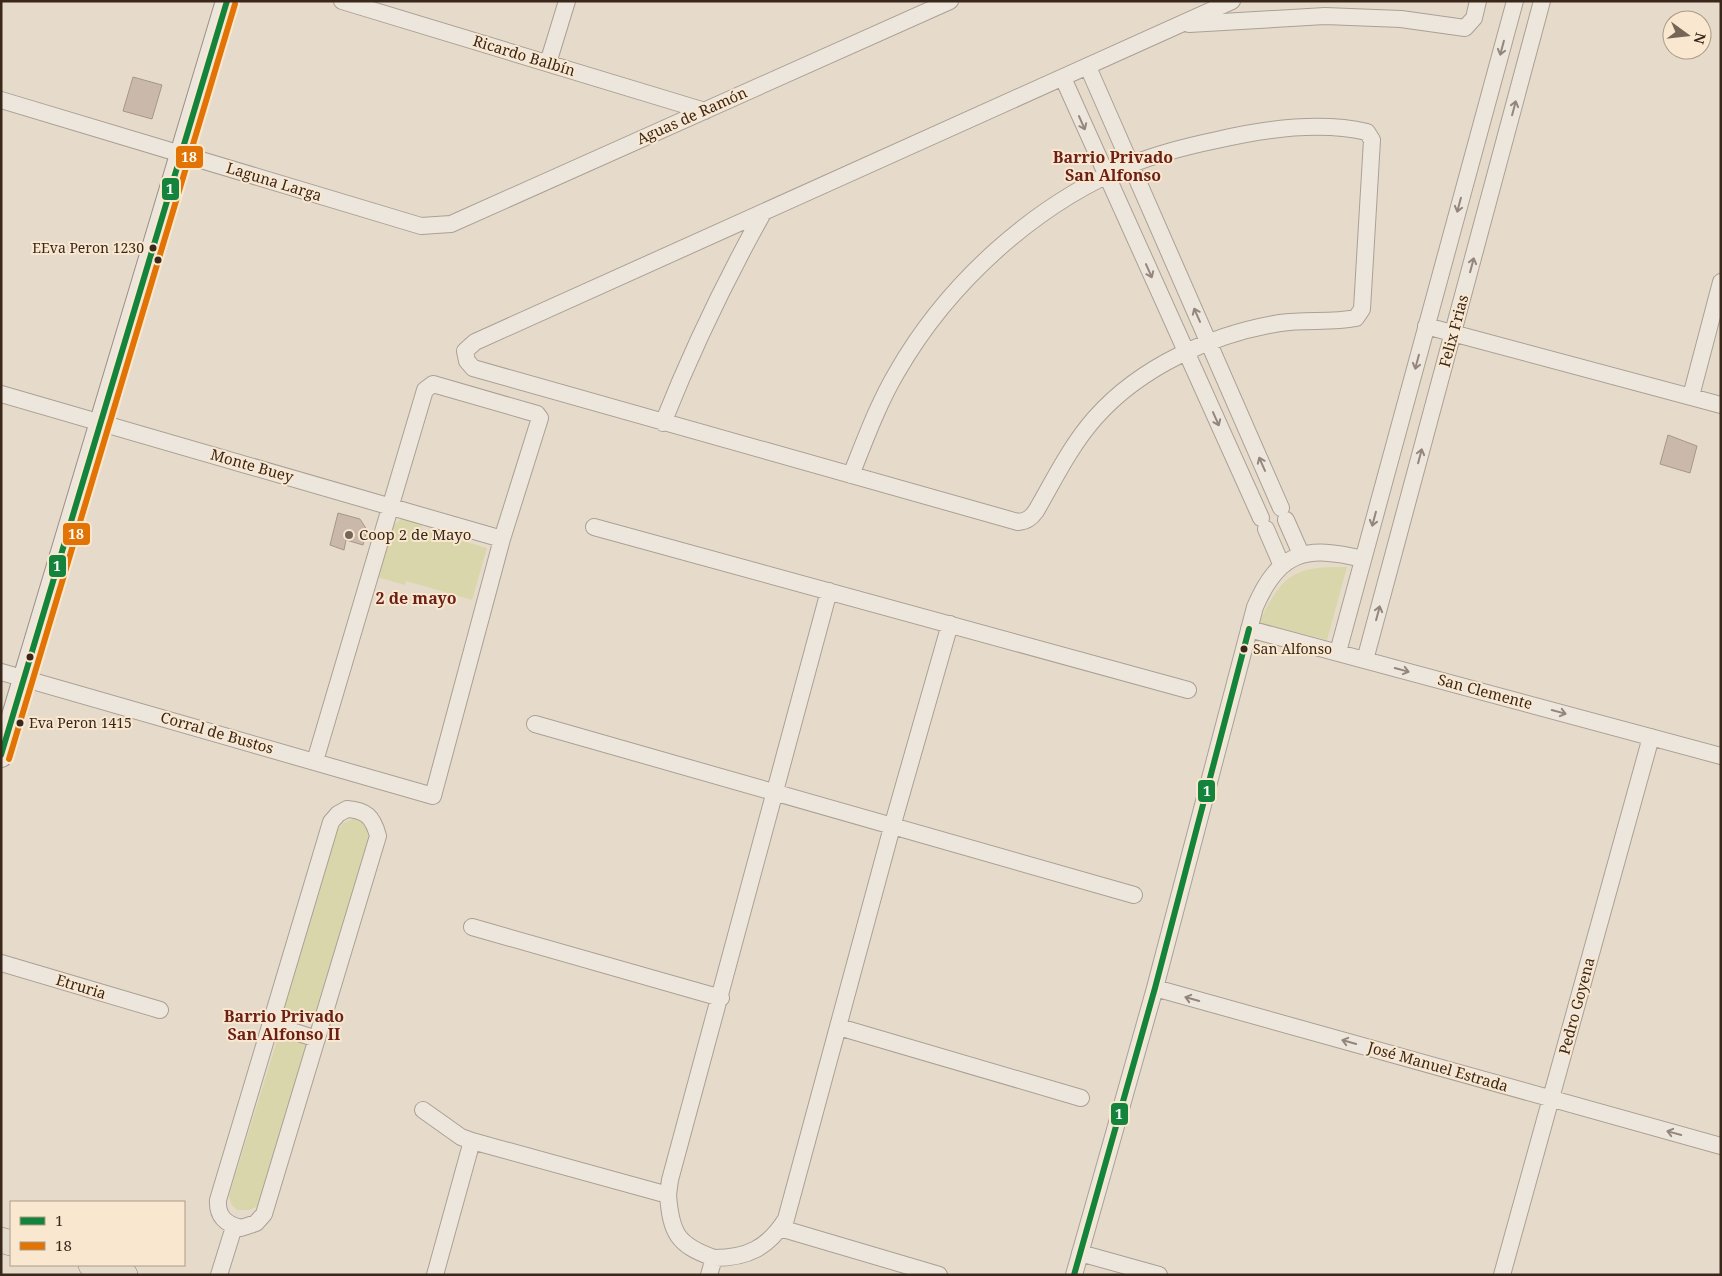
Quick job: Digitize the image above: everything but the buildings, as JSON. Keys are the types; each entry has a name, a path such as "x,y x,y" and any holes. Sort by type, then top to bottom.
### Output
{"main road":[{"path":"1,756 227,1"},
{"path":"94,1266 125,1275"}],"street":[{"name":"Ricardo Balbín","path":"342,1 705,111"},
{"path":"548,64 567,1"},
{"name":"Aguas de Ramón","path":"433,226 451,224 950,1"},
{"path":"851,475 896,372 940,309 968,279 1027,227 1058,204 1106,176 1180,148 1273,130 1310,128 1367,132 1372,140 1360,313 1356,318 1349,320 1280,323 1208,342 1186,352 1124,391 1095,418 1068,455 1036,511 1031,518 1024,521 1018,522 663,423 473,368 467,361 465,352 474,342 1232,1"},
{"path":"1179,25 1325,16 1401,19 1465,28 1474,18 1478,1"},
{"name":"Felix Frias","path":"1338,652 1515,1"},
{"name":"Felix Frias","path":"1365,660 1542,1"},
{"path":"1088,67 1301,554"},
{"path":"1063,78 1282,566"},
{"name":"Laguna Larga","path":"1,100 421,226 433,226"},
{"path":"663,423 683,373 725,282 763,213"},
{"path":"1690,396 1721,282"},
{"path":"1426,326 1721,405"},
{"path":"315,761 425,390 433,384 537,414 540,418 502,538"},
{"name":"Monte Buey","path":"1,394 502,538"},
{"path":"594,527 1188,690"},
{"name":"Corral de Bustos","path":"1,672 433,796 502,538"},
{"path":"1074,1275 1154,988 1249,629 1263,589 1268,580 1282,566 1301,554 1326,552 1363,559"},
{"path":"829,591 721,998 670,1180 668,1195 673,1229 681,1241 694,1251 714,1258 736,1258 751,1252 767,1242 786,1219 892,827 950,624"},
{"name":"San Clemente","path":"1249,629 1721,756"},
{"path":"535,724 1134,895"},
{"name":"Pedro Goyena","path":"1502,1275 1651,737"},
{"path":"347,809 360,810 371,816 378,836 317,1039 264,1214 260,1220 248,1227 234,1226 222,1218 218,1200 331,822 338,814 347,809"},
{"path":"472,927 721,998"},
{"name":"Etruria","path":"1,963 160,1010"},
{"name":"José Manuel Estrada","path":"1154,988 1721,1146"},
{"path":"270,1024 317,1039"},
{"path":"839,1027 1081,1098"},
{"path":"423,1110 460,1137 472,1142 668,1195"},
{"path":"435,1275 472,1142"},
{"path":"219,1275 234,1226"},
{"path":"780,1228 938,1275"},
{"path":"1080,1253 1159,1275"},
{"path":"709,1275 714,1258"}],"shaded area":[{"path":"402,518 422,522 421,529 487,548 472,600 406,581 405,585 377,577 391,530"},
{"path":"1347,567 1327,640 1259,623 1275,593 1292,576 1314,568"},
{"path":"355,818 362,819 374,836 318,1021 282,1011 336,832 343,823"},
{"path":"279,1034 310,1044 258,1206 250,1210 237,1210 231,1204 229,1195"}],"transit line":[{"name":"1","path":"1,755 227,1"},
{"name":"18","path":"9,759 235,4"},
{"name":"1","path":"1074,1275 1155,988 1249,629"}],"place":[{"name":"EEva Peron 1230","path":"153,248"},
{"name":"Coop 2 de Mayo","path":"349,535"},
{"name":"San Alfonso","path":"1244,649"},
{"name":"Eva Peron 1415","path":"20,723"}],"district":[{"name":"Barrio Privado San Alfonso","path":"1113,166"},
{"name":"2 de mayo","path":"416,598"},
{"name":"Barrio Privado San Alfonso II","path":"284,1025"}]}
